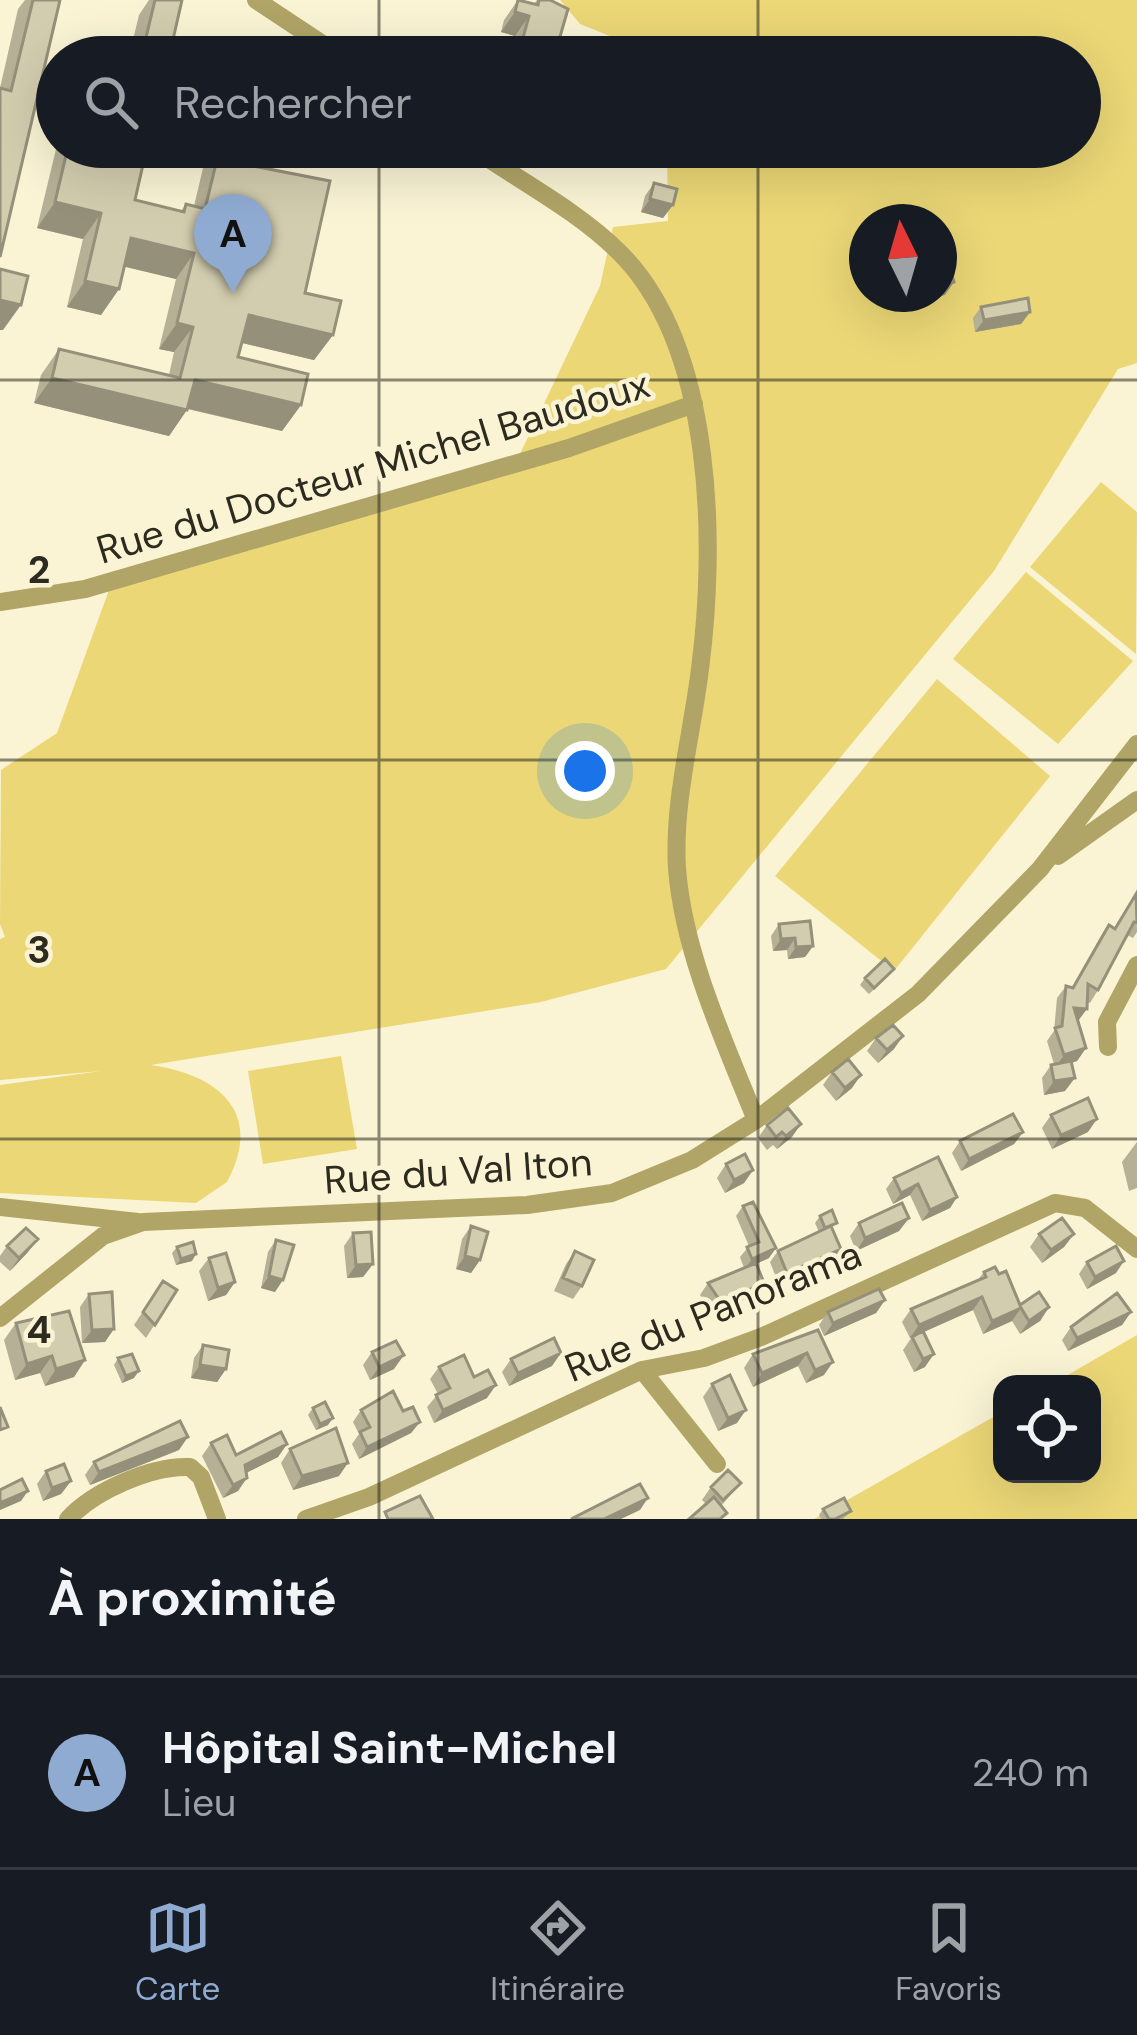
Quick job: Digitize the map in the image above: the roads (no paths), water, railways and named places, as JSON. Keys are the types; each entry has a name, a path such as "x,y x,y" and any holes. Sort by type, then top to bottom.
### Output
{"street":[{"path":"256,0 310,36"},
{"name":"Rue du Docteur Michel Baudoux","path":"501,168 618,251 659,310 694,404 703,450 711,576 683,773 677,866 710,1007 756,1120"},
{"name":"Rue du Docteur Michel Baudoux","path":"0,602 85,589 569,448 694,404"},
{"name":"Rue du Val Iton","path":"0,1318 86,1248 143,1222 526,1205 612,1193 692,1160 756,1120 918,994 1040,869 1137,744"},
{"path":"1040,869 1137,800"},
{"path":"1108,1047 1107,1022 1137,965"},
{"name":"Rue du Panorama","path":"306,1519 369,1497 642,1370 704,1358 761,1336 1055,1203 1084,1208 1137,1249"},
{"path":"0,1207 143,1222"},
{"path":"79,1216 89,1232 86,1248"},
{"path":"642,1370 716,1464"},
{"path":"68,1519 82,1504 169,1466 190,1467 201,1477 218,1519"}],"place":[{"name":"Hôpital Saint-Michel","path":"233,293"}]}
